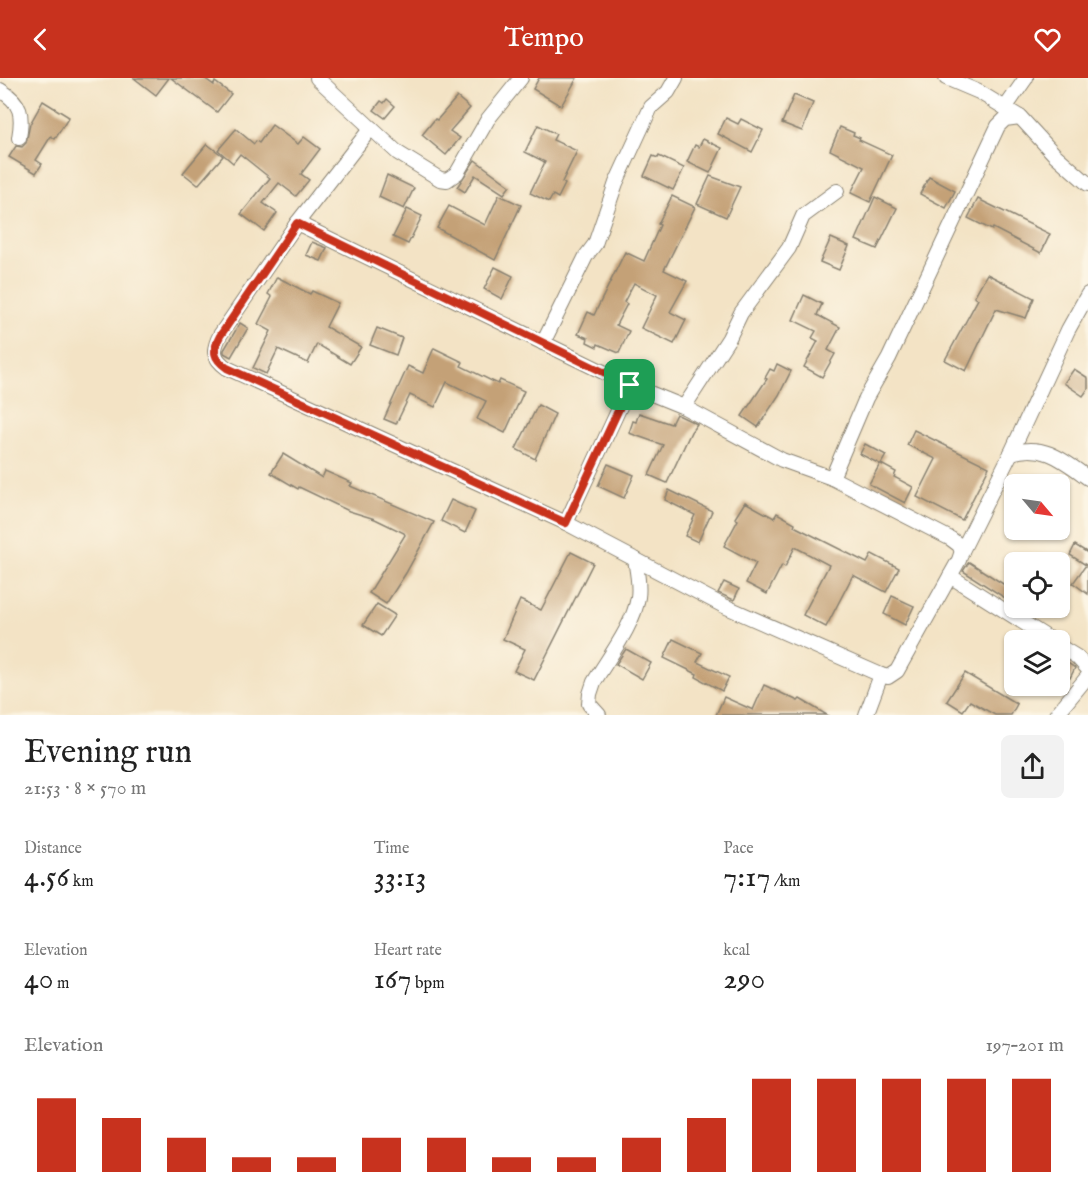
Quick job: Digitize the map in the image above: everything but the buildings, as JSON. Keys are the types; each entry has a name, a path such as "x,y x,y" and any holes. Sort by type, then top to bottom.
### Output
{"street":[{"path":"317,78 398,153 440,179 447,180 457,173 488,119 520,78"},
{"path":"543,343 586,256 595,244 616,183 651,107 668,92 676,78"},
{"path":"946,78 979,92 1020,117 1054,154 1088,184"},
{"path":"1005,108 1026,78"},
{"path":"0,90 9,95 21,112 19,138"},
{"path":"832,478 866,398 889,358 998,126 1005,119 1020,117"},
{"path":"371,128 297,223 220,336 215,345 218,362 566,523 722,605 881,675 888,676 897,671 950,576 1011,453 1068,330 1088,294"},
{"path":"684,407 729,338 741,313 789,248 803,216 837,191"},
{"path":"297,223 630,385 684,407 782,460 832,478 951,539 959,545 962,551"},
{"path":"566,523 630,385"},
{"path":"1011,453 1026,448 1040,450 1064,460 1088,478"},
{"path":"599,715 590,704 590,694 594,682 633,616 639,584 635,559"},
{"path":"950,576 1035,630"},
{"path":"1070,653 1088,669"},
{"path":"866,715 881,675"},
{"path":"1056,715 1088,676"}],"route":[{"path":"297,223 630,385 566,523 227,368 218,362 215,345 297,223"}]}
